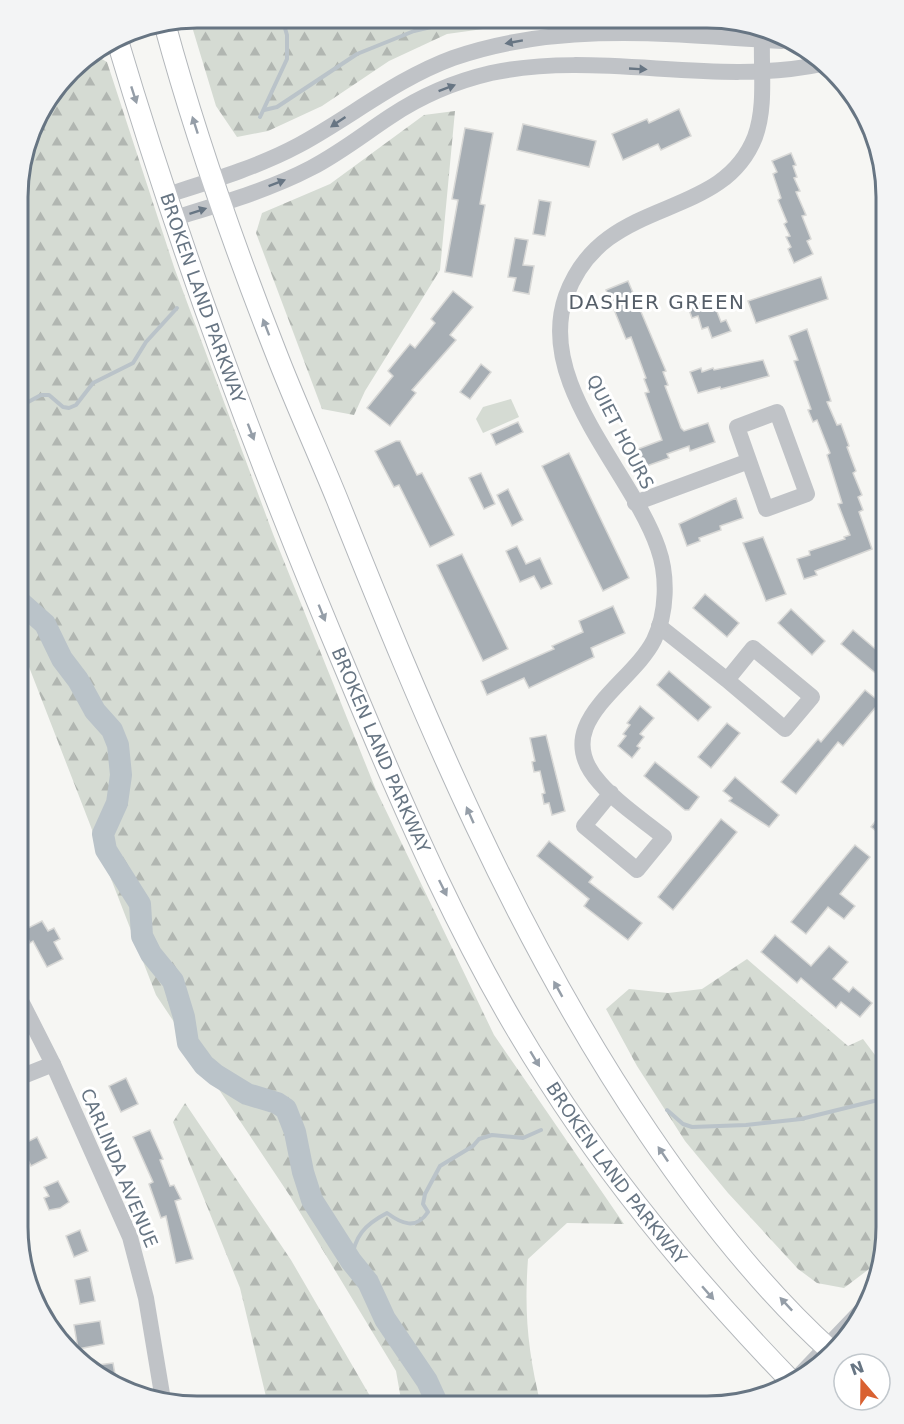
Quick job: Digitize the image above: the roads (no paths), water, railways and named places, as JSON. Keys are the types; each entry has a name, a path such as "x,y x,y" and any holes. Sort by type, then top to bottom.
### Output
{"main road":[{"path":"167,32 214,180 277,356 407,672 490,858 525,929 593,1048 685,1186 722,1235 825,1346"},
{"name":"BROKEN LAND PARKWAY","path":"120,48 167,195 244,414 322,615 399,793 473,950 512,1021 591,1146 683,1265 787,1375"}],"street":[{"path":"167,195 214,180 296,147 411,76 481,50 547,37 615,32 769,40"},
{"name":"QUIET HOURS","path":"611,793 584,826 637,870 664,837 611,793 592,773 583,750 583,735 595,707 645,652 658,626 664,594 662,562 658,548 584,412 570,381 560,339 561,311 575,277 586,259 612,235 641,218 703,193 731,173 755,137 762,104 762,40"},
{"path":"175,218 222,203 311,168 409,106 439,91 488,74 515,68 579,66 675,71 761,71 811,65"},
{"path":"777,412 807,494 766,509 749,461 737,427 777,412"},
{"path":"635,503 749,461"},
{"path":"658,626 785,729 812,697 753,648 727,680"},
{"name":"CARLINDA AVENUE","path":"28,1015 53,1064 130,1237 143,1288 161,1391"},
{"path":"28,1074 53,1064"}],"waterway":[{"path":"260,117 287,59 285,29"},
{"path":"264,110 277,107 357,54 424,29"},
{"path":"28,402 41,395 49,395 63,407 69,408 76,405 93,383 133,363 146,342 177,308"},
{"path":"28,609 45,624 62,659 78,680 95,711 112,730 118,745 121,775 117,803 103,834 106,850 140,904 142,936 151,954 173,981 184,1017 188,1043 204,1065 216,1075 247,1094 277,1103 286,1109 295,1132 303,1172 312,1200 351,1261 368,1282 385,1319 427,1381 434,1396"},
{"path":"667,1110 683,1124 692,1127 746,1125 801,1119 875,1101"},
{"path":"351,1261 358,1238 379,1217 387,1213 398,1220 409,1223 423,1218 428,1212 423,1204 425,1194 440,1166 473,1146 479,1139 492,1135 523,1138 541,1130"}],"district":[{"name":"DASHER GREEN","path":"657,302"}]}
